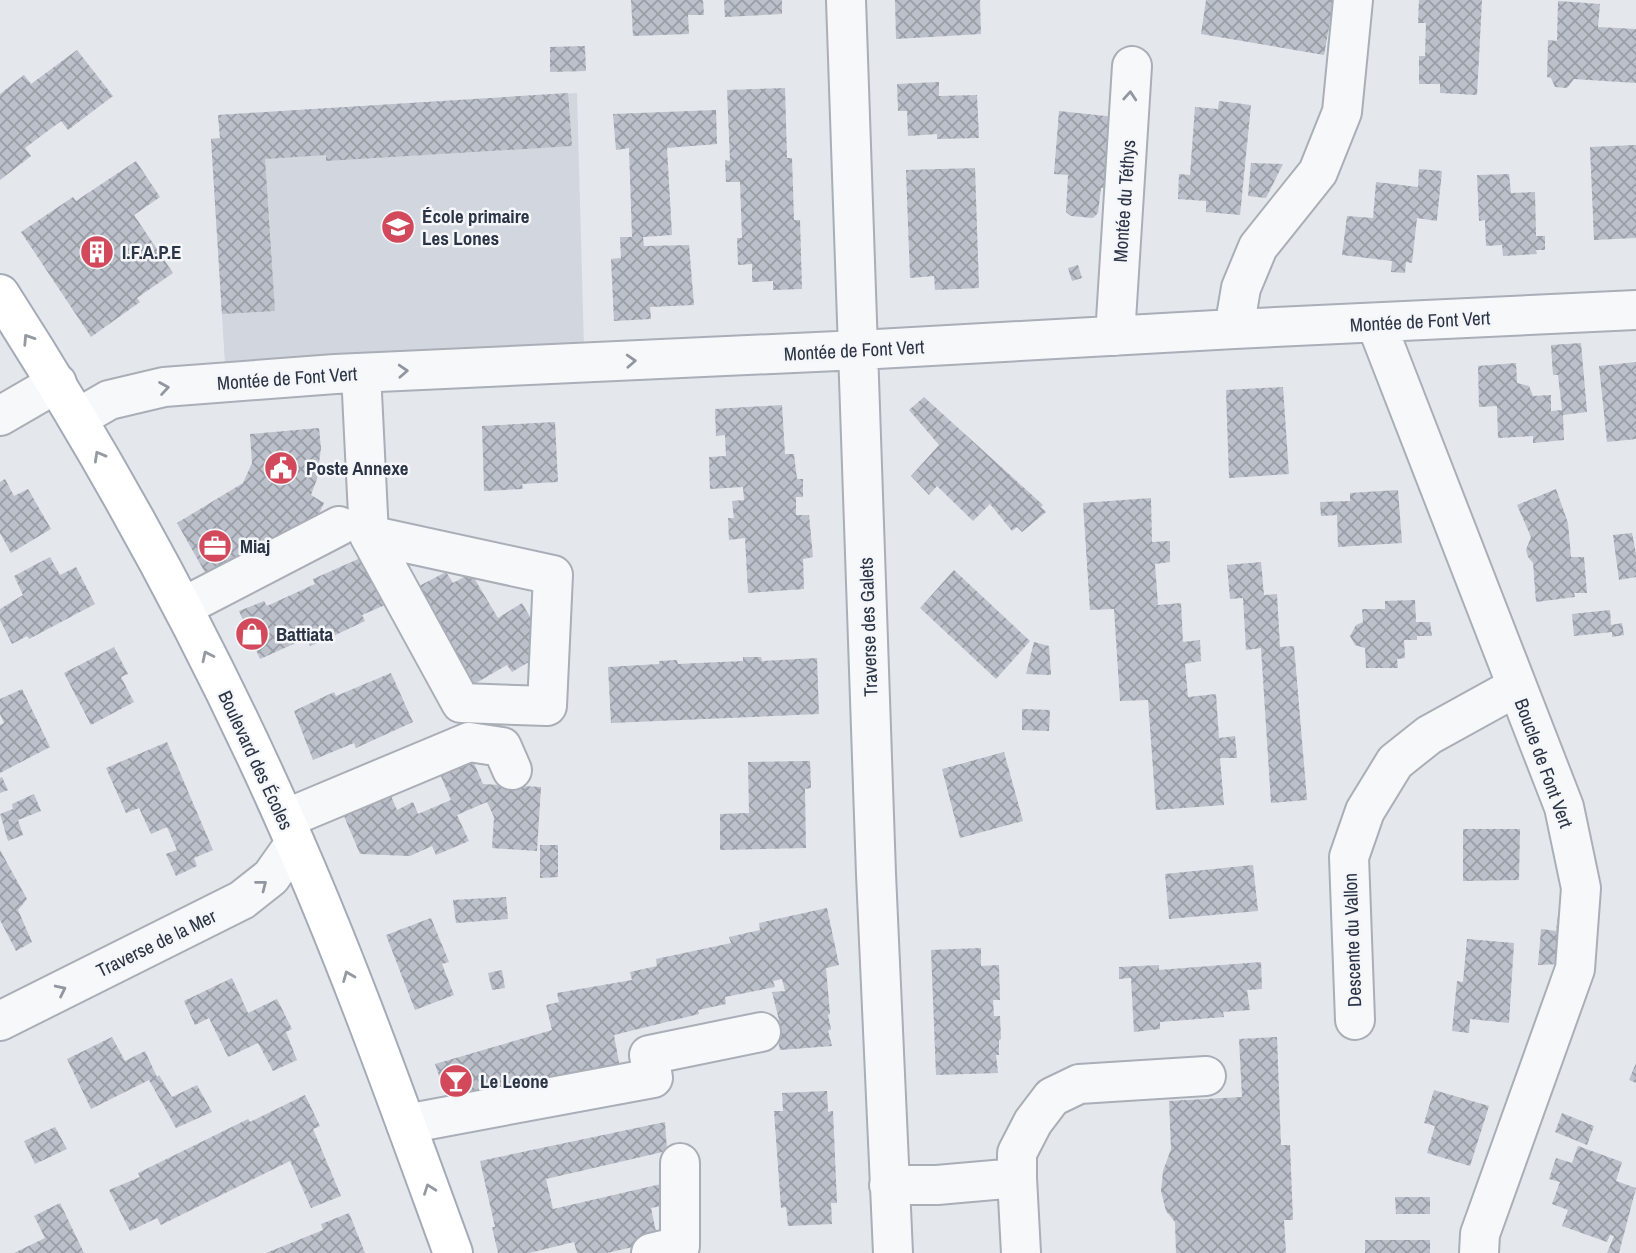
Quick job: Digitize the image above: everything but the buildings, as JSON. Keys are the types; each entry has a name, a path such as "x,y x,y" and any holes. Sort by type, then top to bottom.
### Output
{"main road":[{"name":"Boulevard des Écoles","path":"0,294 78,418 183,607 290,831 381,1056 453,1253"}],"street":[{"name":"Traverse des Galets","path":"846,0 876,874 893,1253"},
{"path":"1234,329 1241,288 1258,247 1318,172 1342,112 1353,0"},
{"name":"Montée du Téthys","path":"1115,336 1132,66"},
{"name":"Montée de Font Vert","path":"78,418 109,400 164,387 361,373 1636,310"},
{"name":"Boucle de Font Vert","path":"1376,323 1564,807 1581,888 1575,969 1480,1234 1479,1253"},
{"path":"183,607 354,530 553,575 547,706 461,703 354,530 361,373"},
{"path":"0,416 57,383"},
{"name":"Descente du Vallon","path":"1355,1020 1349,857 1365,811 1395,762 1429,735 1516,687"},
{"path":"290,831 469,742 502,747 512,770"},
{"name":"Traverse de la Mer","path":"0,1020 242,901 271,877 290,831"},
{"path":"406,1124 653,1078 649,1055 761,1032"},
{"path":"1021,1253 1017,1153 1033,1122 1052,1097 1079,1084 1206,1076"},
{"path":"651,1253 680,1246 680,1163"},
{"path":"889,1185 937,1185 1017,1178"}],"shaded area":[{"name":"École primaire Les Lones","path":"577,93 584,349 225,364 211,139 220,138 218,115"}],"place":[{"name":"École primaire Les Lones","path":"398,227"},
{"name":"I.F.A.P.E","path":"97,252"},
{"name":"Poste Annexe","path":"281,468"},
{"name":"Miaj","path":"215,546"},
{"name":"Battiata","path":"252,634"},
{"name":"Le Leone","path":"456,1081"}]}
